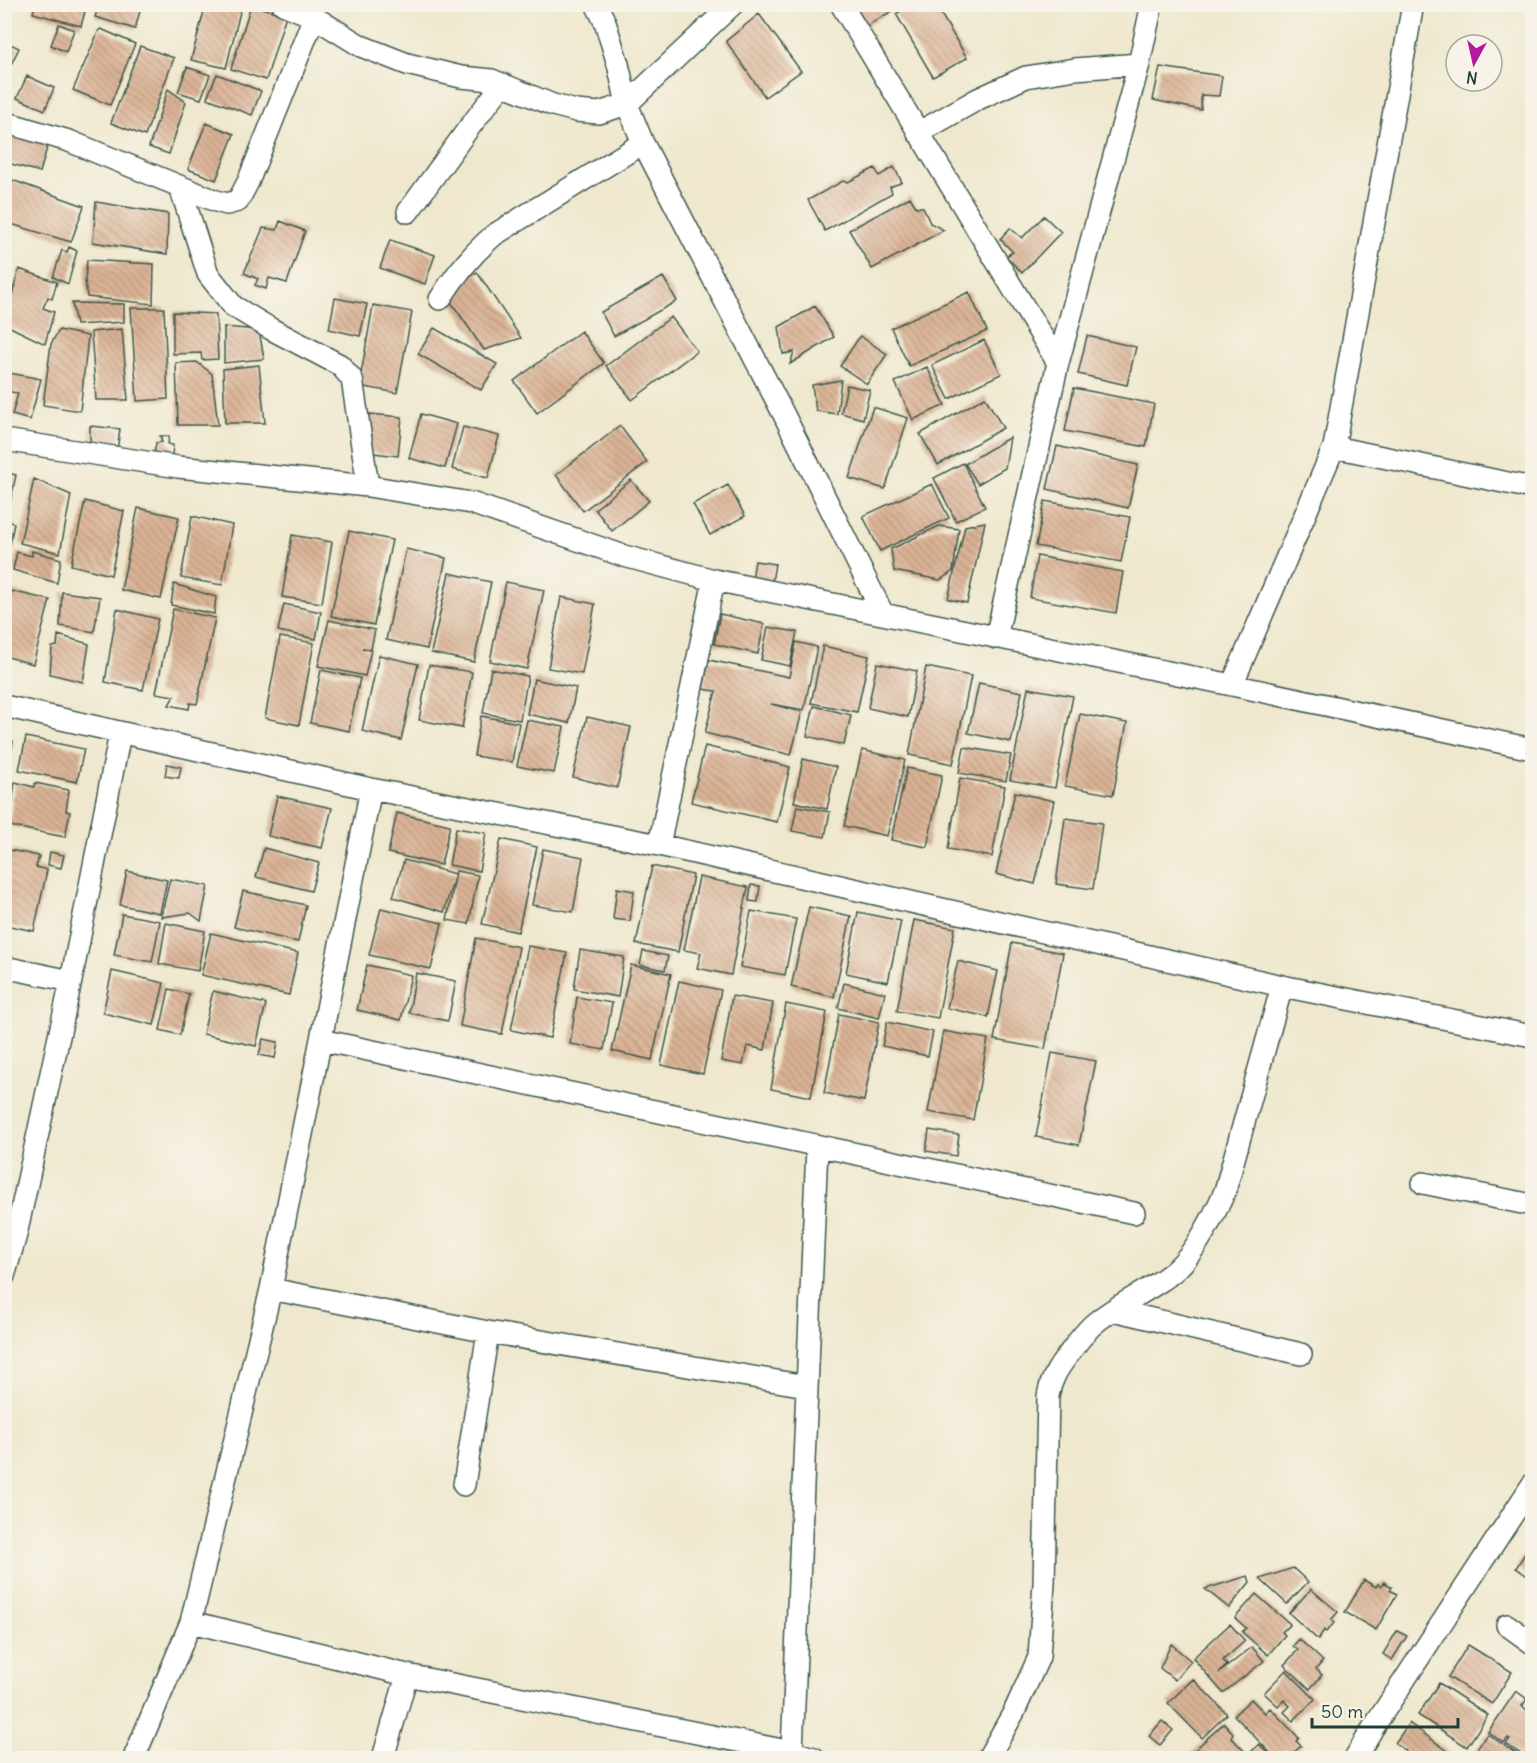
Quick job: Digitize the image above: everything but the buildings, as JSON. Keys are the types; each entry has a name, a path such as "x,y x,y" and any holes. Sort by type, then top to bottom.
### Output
{"street":[{"path":"283,4 314,17 361,46 407,64 461,77 492,80 553,105 576,111 599,113 627,104 733,4"},
{"path":"596,4 605,21 627,104 643,143 884,614"},
{"path":"841,4 1058,363"},
{"path":"996,638 1058,363 1139,64 1152,4"},
{"path":"1232,685 1334,447 1413,4"},
{"path":"4,122 69,141 227,204 238,201 248,182 314,17"},
{"path":"918,134 978,99 1026,77 1076,69 1139,64"},
{"path":"408,212 504,84"},
{"path":"440,299 458,271 494,235 643,143"},
{"path":"180,187 207,274 233,306 340,365 352,379 368,486"},
{"path":"4,440 178,467 368,486 471,503 624,556 714,580 1232,685 1533,749"},
{"path":"1334,447 1533,488"},
{"path":"658,844 714,580"},
{"path":"4,706 371,789 658,844 1282,986 1533,1036"},
{"path":"4,1276 10,1234 71,981 120,734"},
{"path":"134,1758 191,1622 271,1289 371,789"},
{"path":"4,967 71,981"},
{"path":"988,1758 1014,1712 1039,1657 1050,1383 1067,1356 1094,1323 1171,1274 1193,1250 1215,1214 1225,1191 1282,986"},
{"path":"321,1041 1134,1213"},
{"path":"792,1752 817,1147"},
{"path":"1423,1183 1533,1205"},
{"path":"271,1289 488,1332 806,1386"},
{"path":"1113,1310 1301,1354"},
{"path":"464,1485 488,1332"},
{"path":"1355,1758 1533,1485"},
{"path":"191,1622 407,1675 814,1758"},
{"path":"1507,1625 1533,1643"},
{"path":"383,1758 407,1675"}]}
